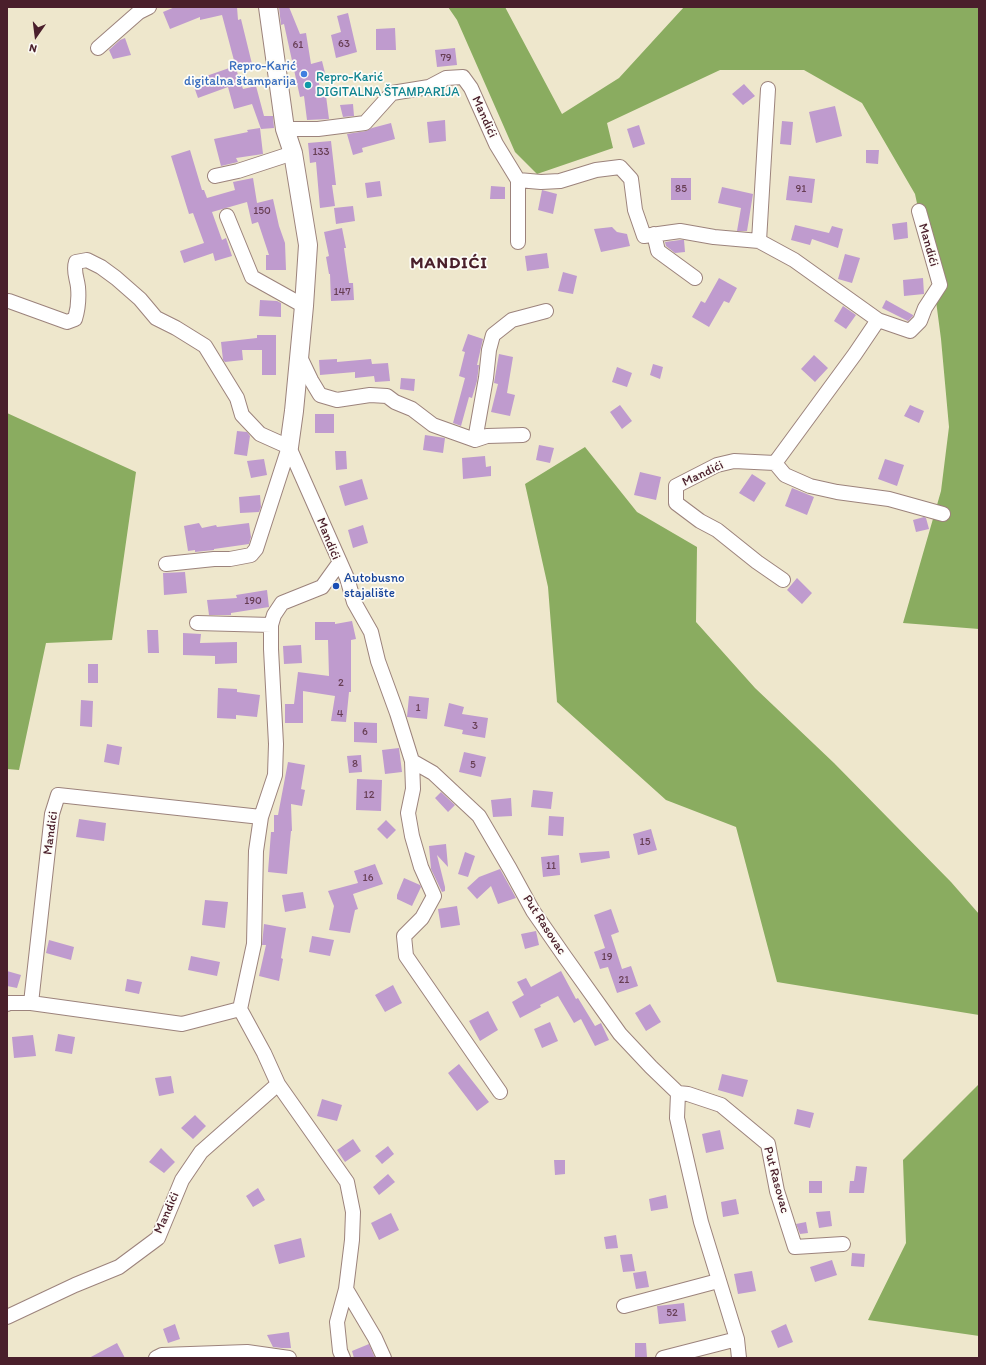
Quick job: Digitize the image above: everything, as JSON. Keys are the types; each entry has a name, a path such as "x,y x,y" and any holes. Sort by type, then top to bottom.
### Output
{"street":[{"path":"98,48 139,12 149,7"},
{"path":"166,564 214,559 230,559 251,555 256,549 288,447 294,411 308,245 293,153 285,129 268,7"},
{"name":"Mandići","path":"285,129 318,128 365,123 392,93 428,87 446,78 463,77 471,88 496,144 518,180"},
{"path":"759,241 768,89"},
{"path":"215,176 238,171 293,153"},
{"path":"518,242 518,180 551,182 596,170 620,167 631,180 635,210 644,236 654,234 658,251 695,278"},
{"name":"Mandići","path":"654,234 680,231 714,237 759,241 794,260 878,320 910,330 920,321 940,285 919,212"},
{"path":"227,216 252,277 304,306"},
{"path":"10,301 67,322 75,320 77,311 78,286 74,268 76,262 86,260 101,267 140,299 156,318 176,328 205,346 237,398 242,415 260,434 288,447"},
{"path":"475,440 486,378 489,350 494,335 512,320 546,311"},
{"path":"878,320 855,354 775,462 785,475 810,486 836,492 889,499 943,514"},
{"path":"299,355 320,395 337,400 370,395 387,396 395,402 412,409 433,425 475,440 487,436 523,435"},
{"name":"Mandići","path":"240,1009 254,944 256,851 261,817 275,775 276,744 271,626 274,615 282,603 322,587 340,562 288,447"},
{"name":"Mandići","path":"775,462 734,460 717,465 676,486 676,503 700,521 717,530 757,562 783,580"},
{"path":"340,562 347,578 354,602 370,632 378,661 397,713 412,761 413,789 408,813 412,836 421,867 434,896 422,918 404,936 406,956 500,1092"},
{"path":"197,623 271,626"},
{"name":"Put Rasovac","path":"412,761 433,773 479,816 533,911 620,1034 678,1093 688,1094 720,1105 768,1144 777,1191 795,1247 843,1244"},
{"name":"Mandići","path":"31,1003 52,814 58,794 261,817"},
{"path":"7,1004 31,1003 182,1024 240,1009 264,1053 278,1084 347,1182 354,1212 346,1289 337,1322 340,1356"},
{"name":"Mandići","path":"7,1318 75,1285 118,1267 158,1238 182,1180 201,1152 278,1084"},
{"path":"678,1093 677,1118 700,1222 737,1340 739,1358"},
{"path":"624,1306 718,1281"},
{"path":"346,1289 375,1338 384,1358"},
{"path":"663,1358 737,1340"},
{"path":"156,1358 162,1355 247,1352 289,1358"}],"green space":[{"path":"448,7 505,7 562,114 619,78 684,7 979,7 979,629 903,623 941,491 949,427 941,339 933,278 915,194 862,103 804,70 720,70 607,123 613,148 537,174 515,152 457,20"},
{"path":"7,413 136,472 112,640 46,643 19,770 7,769"},
{"path":"585,447 637,512 697,547 696,622 755,688 834,763 951,882 979,914 979,1015 777,982 736,827 666,800 557,702 548,587 525,484"},
{"path":"979,1084 979,1336 868,1320 906,1243 903,1160"}],"building":[{"path":"175,7 237,7 238,20 241,19 252,64 236,68 222,15 200,20 200,17 170,29 163,12"},
{"path":"279,7 289,7 300,34 306,33 311,64 322,61 326,77 318,79 322,97 326,96 329,119 307,120 304,96 300,97 284,24 281,25"},
{"path":"348,13 357,52 336,58 331,35 341,32 337,16"},
{"path":"395,28 396,50 376,50 376,29"},
{"path":"125,38 131,55 113,59 109,50 120,40"},
{"path":"455,48 457,65 437,67 435,50"},
{"path":"235,66 243,89 256,86 264,116 273,116 274,128 261,129 252,104 234,109 228,87 198,98 192,81"},
{"path":"744,84 755,96 743,105 732,94"},
{"path":"353,104 354,116 343,117 340,105"},
{"path":"835,106 842,136 816,143 809,112"},
{"path":"445,120 446,141 429,143 427,122"},
{"path":"782,121 793,122 791,145 780,144"},
{"path":"391,123 395,139 362,148 363,152 353,155 347,134 366,131"},
{"path":"639,125 645,144 633,148 627,129"},
{"path":"260,128 263,154 236,158 238,162 221,166 214,139"},
{"path":"331,141 336,185 332,185 335,206 320,208 316,162 310,163 308,143"},
{"path":"190,150 202,190 204,190 207,198 235,190 233,182 253,178 257,203 273,199 279,226 285,243 286,270 266,270 266,255 269,255 258,222 252,224 247,202 212,212 222,240 226,238 232,256 215,261 213,253 184,263 180,251 204,243 193,213 189,214 171,156"},
{"path":"866,150 879,150 878,164 866,163"},
{"path":"789,176 815,179 812,203 786,200"},
{"path":"671,178 691,178 691,200 671,200"},
{"path":"380,181 382,196 367,198 365,183"},
{"path":"491,186 505,187 505,199 490,199"},
{"path":"722,187 753,194 747,231 737,231 741,208 718,203"},
{"path":"542,190 557,194 553,214 538,210"},
{"path":"353,206 355,221 336,224 334,208"},
{"path":"907,222 908,238 894,240 892,224"},
{"path":"795,225 829,233 832,226 843,229 838,248 812,239 810,245 791,240"},
{"path":"612,227 617,232 627,234 630,246 601,252 594,229"},
{"path":"342,228 346,248 344,248 349,283 353,283 354,300 331,301 330,274 326,257 329,256 324,232"},
{"path":"684,240 685,252 675,253 666,246 665,242"},
{"path":"547,253 549,268 527,271 525,256"},
{"path":"845,254 860,258 852,283 838,279"},
{"path":"563,272 577,276 573,294 558,291"},
{"path":"719,278 737,288 729,303 724,301 709,327 692,317 701,301 705,303"},
{"path":"923,278 924,294 904,296 903,280"},
{"path":"260,300 277,301 281,303 281,317 259,316"},
{"path":"886,300 913,316 908,321 882,308"},
{"path":"843,306 856,315 846,329 834,321"},
{"path":"468,334 483,339 477,365 479,365 477,381 472,398 469,397 461,426 453,423 465,378 459,376 465,352 462,351"},
{"path":"257,335 276,335 276,375 262,375 262,350 242,350 243,360 225,362 223,360 221,342 257,338"},
{"path":"499,354 513,357 507,393 515,395 510,416 491,412 498,384 494,383"},
{"path":"814,355 828,368 815,382 801,369"},
{"path":"337,359 337,362 371,359 372,364 388,363 390,381 375,382 374,376 355,378 355,372 320,375 319,360"},
{"path":"653,364 663,367 660,379 650,375"},
{"path":"617,367 632,373 627,387 612,382"},
{"path":"401,378 415,379 414,391 400,389"},
{"path":"620,405 632,421 622,429 610,412"},
{"path":"910,405 924,411 919,423 904,416"},
{"path":"315,414 334,414 334,433 315,433"},
{"path":"237,431 247,432 250,436 247,456 234,454"},
{"path":"425,435 445,438 443,453 423,450"},
{"path":"539,445 554,448 550,463 536,460"},
{"path":"335,451 346,451 347,469 336,470"},
{"path":"485,456 486,467 491,466 491,476 463,479 462,458"},
{"path":"264,459 267,475 251,478 247,461"},
{"path":"885,459 904,465 897,486 878,479"},
{"path":"640,472 661,477 656,500 634,495"},
{"path":"752,474 766,483 754,502 739,493"},
{"path":"362,479 368,499 345,506 339,486"},
{"path":"792,488 814,497 807,515 785,506"},
{"path":"260,495 261,507 259,512 240,513 239,497"},
{"path":"924,517 926,518 929,529 916,532 913,520"},
{"path":"199,523 202,528 216,525 217,527 249,523 251,537 249,544 214,550 195,552 195,550 188,551 184,526"},
{"path":"363,525 368,543 353,548 348,530"},
{"path":"185,572 187,593 164,595 163,573"},
{"path":"797,578 812,593 802,604 787,590"},
{"path":"267,590 269,607 231,613 231,615 209,615 207,600 237,598 236,595"},
{"path":"352,621 356,639 351,640 351,692 349,692 346,722 331,721 335,696 303,691 303,723 285,723 285,704 294,704 298,672 329,676 328,640 315,640 315,622 335,622 335,624"},
{"path":"147,630 158,630 159,653 148,653"},
{"path":"183,633 201,634 200,643 237,642 237,663 215,664 215,656 183,655"},
{"path":"301,645 302,663 284,664 283,646"},
{"path":"88,664 98,664 98,683 88,683"},
{"path":"218,688 237,689 237,692 260,695 257,717 236,715 236,719 217,718"},
{"path":"409,696 429,698 427,719 407,717"},
{"path":"81,700 93,701 92,727 80,726"},
{"path":"449,703 464,707 462,714 488,718 485,738 462,734 463,730 444,726"},
{"path":"354,722 377,723 377,743 354,742"},
{"path":"107,744 122,747 119,765 104,762"},
{"path":"399,748 402,772 385,774 382,750"},
{"path":"464,752 486,757 481,777 459,772"},
{"path":"361,755 362,772 349,773 347,756"},
{"path":"288,762 305,765 301,789 305,790 302,806 291,804 292,831 287,874 268,872 271,832 274,832 274,815 278,815"},
{"path":"357,779 382,780 381,811 356,810"},
{"path":"533,790 553,792 551,809 531,807"},
{"path":"441,792 455,805 448,812 435,798"},
{"path":"511,798 512,816 493,817 491,800"},
{"path":"549,816 564,817 563,836 548,835"},
{"path":"79,819 106,823 104,841 76,837"},
{"path":"386,820 396,830 387,839 377,829"},
{"path":"651,829 657,850 638,855 633,834"},
{"path":"446,844 448,867 437,855 445,887 445,891 442,892 431,869 429,846"},
{"path":"609,851 610,858 581,863 579,853"},
{"path":"465,852 475,856 468,877 458,874"},
{"path":"559,855 560,875 543,877 541,857"},
{"path":"375,864 383,884 353,894 358,909 355,910 350,933 329,930 334,906 328,891 358,883 354,871"},
{"path":"500,869 516,898 498,904 491,886 477,899 467,888 479,877"},
{"path":"404,878 420,885 421,887 412,906 397,899 397,895"},
{"path":"303,892 306,908 285,912 282,895"},
{"path":"205,900 228,902 225,928 202,925"},
{"path":"457,906 460,925 441,928 438,909"},
{"path":"611,909 619,932 611,935 622,969 631,966 638,986 617,993 608,967 600,969 594,952 605,948 594,915"},
{"path":"264,924 286,928 279,981 259,976 266,945 262,945"},
{"path":"536,931 539,945 525,949 521,934"},
{"path":"312,936 334,940 330,956 309,952"},
{"path":"49,940 74,947 71,960 46,953"},
{"path":"191,956 220,962 217,976 188,970"},
{"path":"7,971 21,975 17,988 7,986"},
{"path":"561,971 576,999 578,998 595,1026 601,1023 609,1040 595,1046 581,1019 574,1023 558,996 540,1005 541,1007 520,1018 512,1002 524,995 517,982 526,978 531,987"},
{"path":"127,979 142,982 139,994 125,991"},
{"path":"393,985 402,1003 385,1012 375,995"},
{"path":"650,1004 661,1022 646,1031 635,1013"},
{"path":"488,1011 498,1030 480,1041 469,1021"},
{"path":"550,1022 558,1041 542,1048 534,1029"},
{"path":"58,1034 75,1037 72,1054 55,1051"},
{"path":"33,1035 36,1056 14,1058 12,1037"},
{"path":"459,1064 489,1102 477,1111 448,1073"},
{"path":"722,1074 748,1080 743,1097 718,1090"},
{"path":"171,1076 174,1093 159,1096 155,1078"},
{"path":"322,1099 342,1105 337,1121 317,1116"},
{"path":"797,1109 814,1113 810,1128 794,1124"},
{"path":"195,1115 206,1126 193,1139 181,1128"},
{"path":"720,1130 724,1149 706,1153 702,1134"},
{"path":"353,1139 361,1151 345,1162 337,1150"},
{"path":"388,1146 394,1154 382,1164 375,1156"},
{"path":"161,1148 175,1162 164,1173 149,1162"},
{"path":"554,1160 565,1160 565,1174 555,1175"},
{"path":"856,1166 867,1167 864,1193 849,1193 850,1181 854,1181"},
{"path":"388,1174 395,1182 379,1195 373,1187"},
{"path":"809,1181 822,1181 822,1193 809,1193"},
{"path":"258,1188 265,1200 253,1207 246,1196"},
{"path":"666,1195 668,1208 651,1211 649,1199"},
{"path":"736,1199 739,1214 723,1217 721,1202"},
{"path":"830,1211 832,1226 819,1228 816,1212"},
{"path":"391,1213 399,1230 379,1240 371,1223"},
{"path":"806,1222 808,1233 800,1234 796,1224"},
{"path":"616,1235 618,1248 606,1249 604,1237"},
{"path":"301,1238 305,1257 279,1264 274,1245"},
{"path":"852,1253 865,1254 864,1267 851,1266"},
{"path":"632,1254 635,1271 623,1272 620,1255"},
{"path":"832,1260 837,1275 815,1282 810,1267"},
{"path":"646,1271 649,1287 636,1289 633,1273"},
{"path":"752,1271 756,1291 738,1294 734,1274"},
{"path":"684,1303 686,1321 659,1324 657,1306"},
{"path":"175,1324 180,1339 168,1343 163,1329"},
{"path":"786,1324 793,1342 778,1348 771,1331"},
{"path":"289,1332 291,1348 273,1347 267,1335"},
{"path":"117,1343 125,1358 89,1358"},
{"path":"635,1343 646,1343 647,1357 635,1357"},
{"path":"369,1344 375,1358 354,1358 352,1351"}],"place":[{"name":"Repro-Karić digitalna štamparija","path":"304,74"},
{"name":"Repro-Karić DIGITALNA ŠTAMPARIJA","path":"308,85"},
{"name":"Autobusno stajalište","path":"336,586"}],"district":[{"name":"MANDIĆI","path":"449,264"}]}
